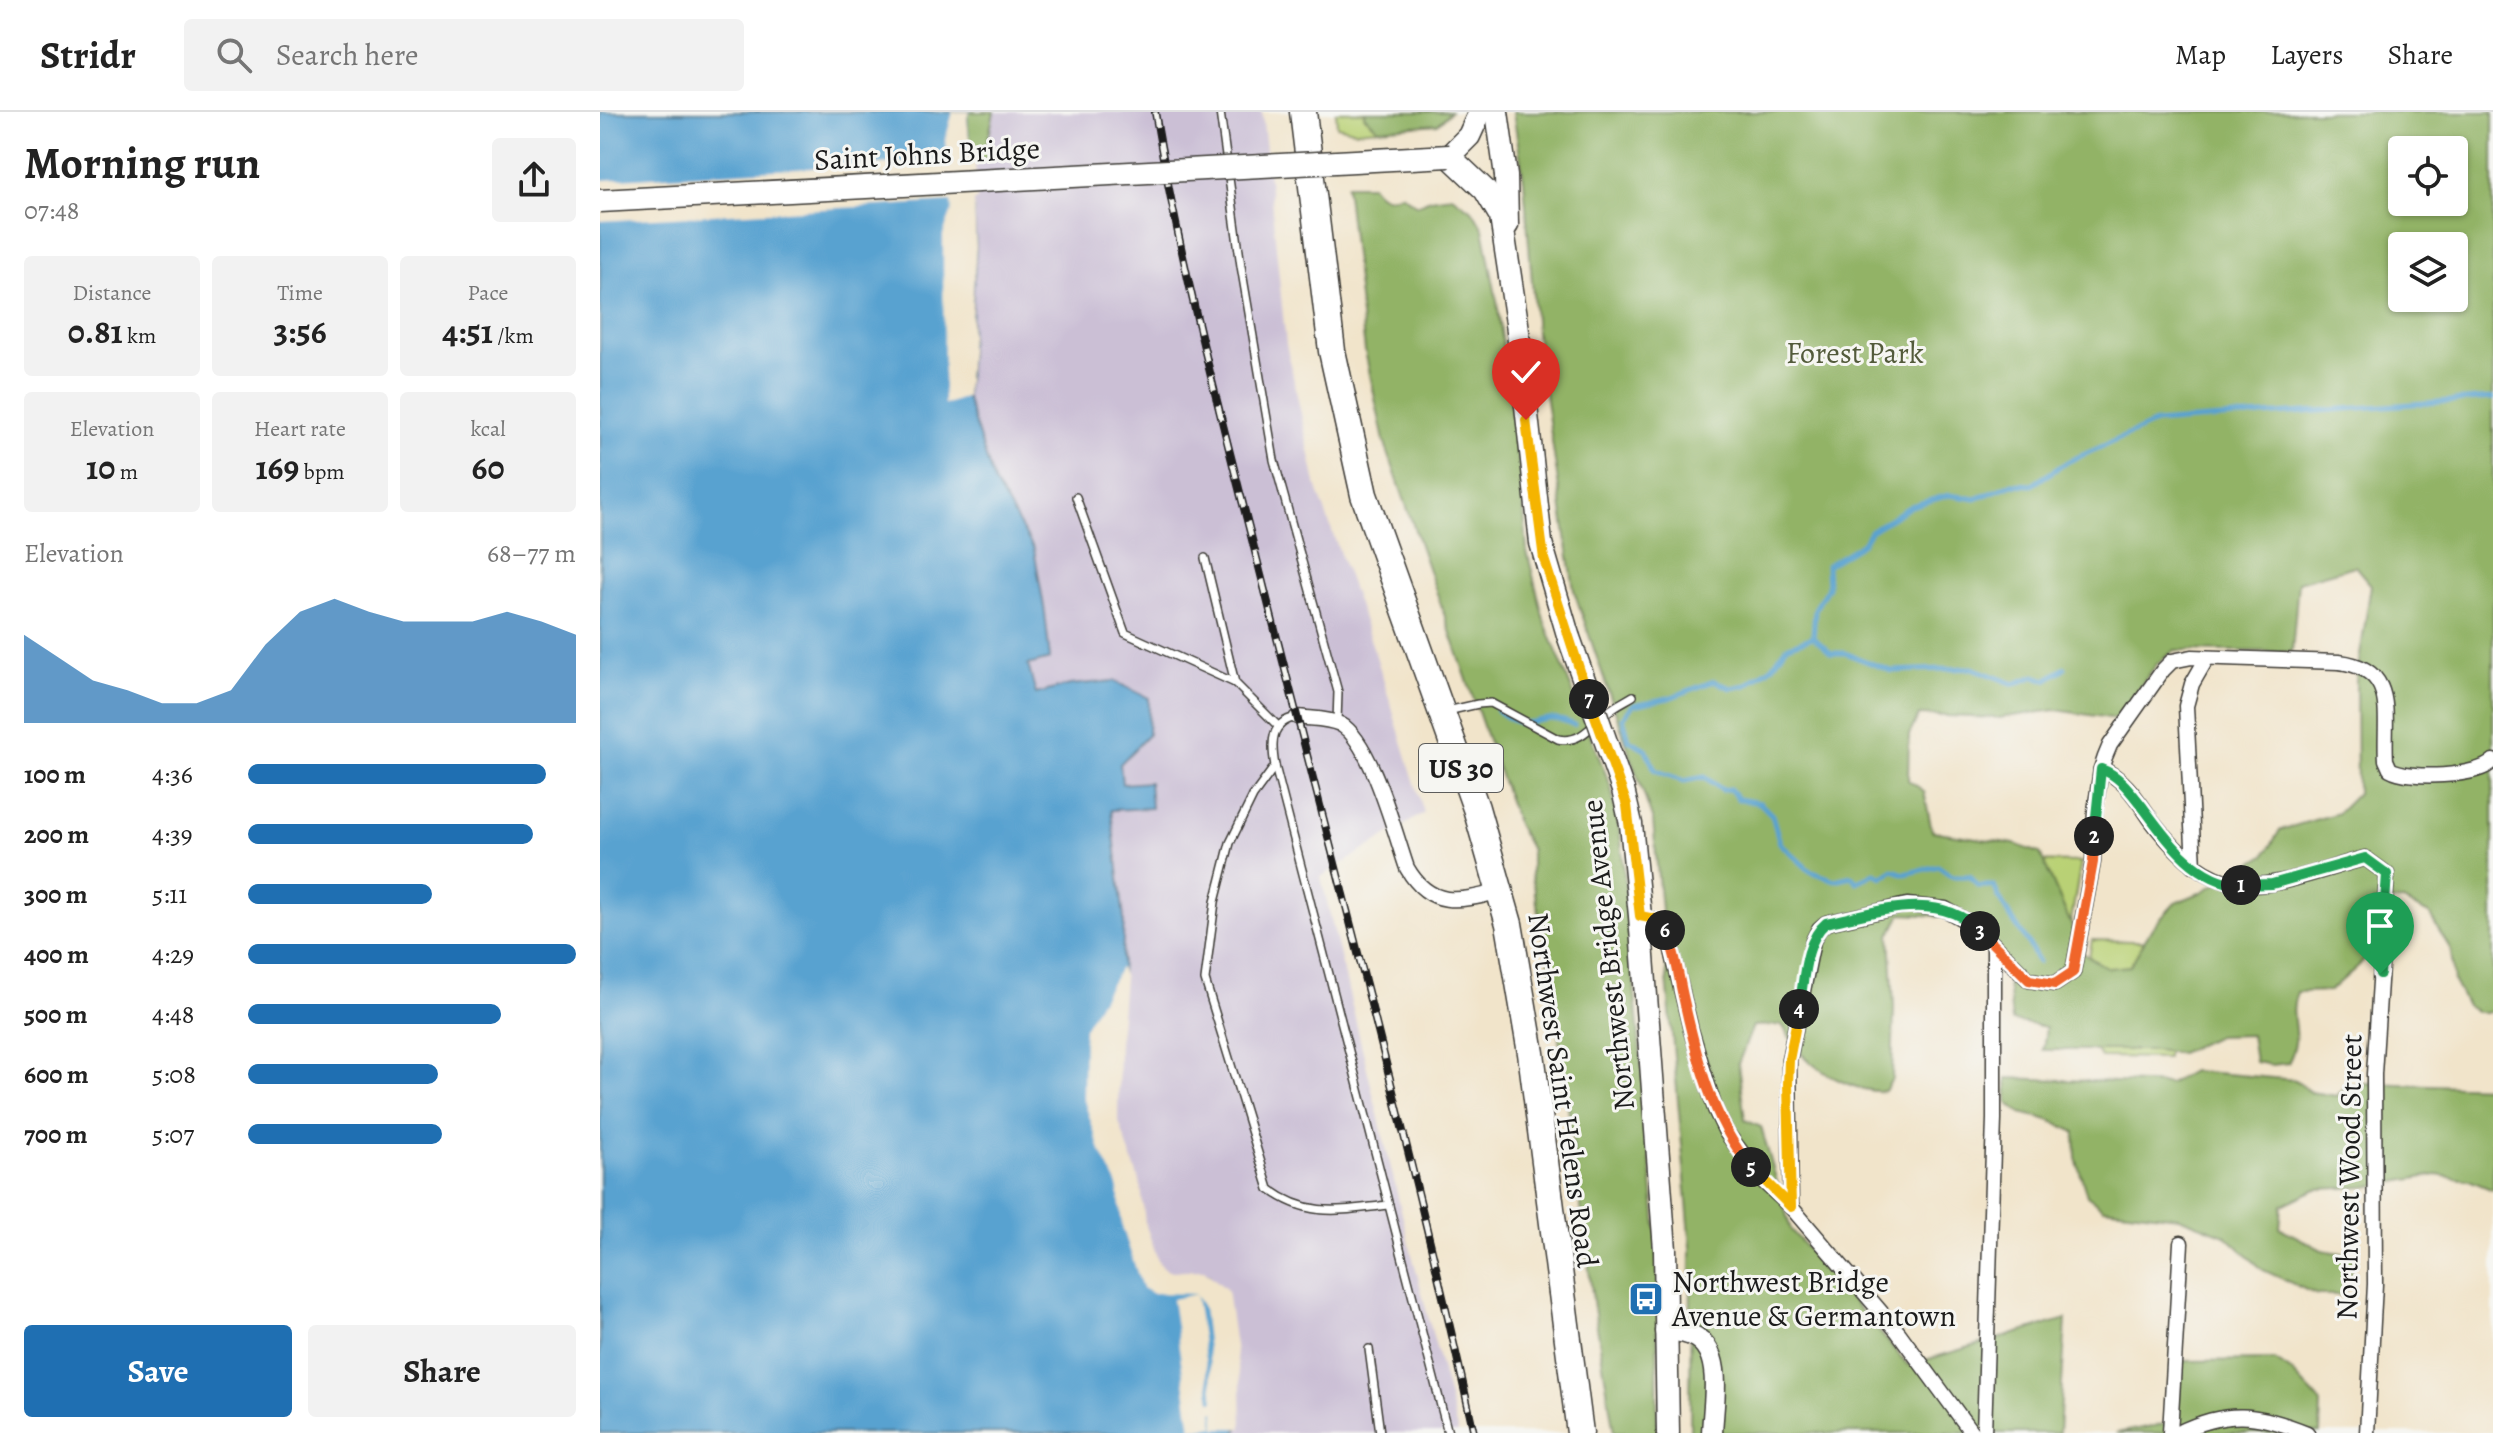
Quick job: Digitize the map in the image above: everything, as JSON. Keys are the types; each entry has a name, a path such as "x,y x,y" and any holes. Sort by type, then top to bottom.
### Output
{"highway":[{"name":"Northwest Saint Helens Road","path":"1303,112 1332,351 1364,495 1476,808 1501,891 1531,1053 1580,1433"}],"main road":[{"path":"1449,156 1469,136 1480,112"},
{"name":"Northwest Bridge Avenue","path":"1497,112 1506,176 1507,246 1541,543 1568,635 1623,790 1631,824 1665,1250 1668,1433"},
{"name":"Northwest Bridge Avenue","path":"1449,156 1496,207 1507,246"},
{"name":"Saint Johns Bridge","path":"600,201 1449,156"},
{"path":"1665,1331 1681,1331 1701,1341 1710,1350 1715,1376 1712,1433"}],"street":[{"path":"1791,1207 1789,1060 1813,941 1819,929 1826,923 1907,905 1945,909 1975,926 2029,980 2055,984 2073,972 2093,862 2101,769 2110,745 2172,661 2192,657 2339,662 2360,666 2376,677 2385,695 2386,760 2390,769 2408,775 2472,772 2493,761"},
{"path":"2194,866 2186,706 2192,684 2207,658"},
{"path":"1297,717 1337,722 1351,731 1370,763 1414,880 1433,895 1456,901 1501,891"},
{"path":"2101,769 2126,786 2166,839 2194,866"},
{"name":"Northwest Wood Street","path":"2194,866 2220,881 2249,886 2272,884 2365,858 2387,874 2374,1074 2375,1284 2367,1433"},
{"path":"1640,916 1658,922 1669,938 1691,1030 1715,1109 1726,1132 1764,1182 1791,1207 1898,1332 1972,1433"},
{"path":"1984,1433 1994,1119 1994,945"},
{"path":"2170,1433 2181,1243"},
{"path":"2178,1433 2203,1421 2242,1414 2279,1422 2307,1433"}],"lane":[{"path":"1220,112 1241,266 1274,460 1338,692 1337,722"},
{"path":"1076,497 1125,633 1235,683 1278,726"},
{"path":"1205,558 1235,683"},
{"path":"1441,713 1491,703 1565,741 1581,736 1610,710 1633,696"},
{"path":"1297,717 1278,726 1272,742 1275,766 1448,1433"},
{"path":"1275,766 1253,796 1230,843 1215,902 1205,980 1269,1189 1288,1203 1323,1211 1389,1205"},
{"path":"1369,1349 1380,1433"}],"shaded area":[{"path":"970,112 1262,112 1286,344 1317,488 1376,656 1424,813 1321,877 1458,1433 1237,1433 1239,1418 1163,1272 1155,1265 1114,1115 1124,919 1111,809 1150,807 1122,784 1120,764 1148,735 1036,694 1028,665 1034,549 994,482 974,425 935,436 971,314 976,247"}],"green space":[{"path":"970,112 994,112 986,149 988,159 971,159 967,116"},
{"path":"1336,112 1366,112 1364,116 1379,129 1357,131 1337,126"},
{"path":"1366,112 1450,112 1438,124 1379,129 1364,116"},
{"name":"Forest Park","path":"1513,112 2493,112 2493,1012 2477,1012 2467,1006 2454,982 2451,950 2429,914 2403,901 2373,902 2372,936 2364,961 2330,991 2297,992 2293,1011 2295,1043 2288,1063 2272,1065 2255,1062 2251,1035 2217,1036 2180,1053 2154,1050 2043,1050 2046,1027 2012,1021 2007,974 1967,929 1942,916 1901,914 1890,935 1894,1007 1892,1079 1885,1091 1855,1087 1825,1073 1801,1054 1782,1025 1753,1026 1738,1064 1745,1120 1761,1127 1791,1230 1908,1365 2066,1319 2059,1433 1690,1433 1691,1247 1653,821 1574,591 1536,333 1524,181","holes":["2355,566 2371,585 2356,681 2357,794 2338,813 2280,830 2265,855 2202,892 2175,903 2152,928 2130,966 2108,968 2084,954 2040,853 2014,844 1932,831 1924,791 1908,780 1909,735 1919,715 1998,718 2056,710 2116,719 2157,664 2175,650 2292,652 2298,582"]},
{"path":"1346,185 1371,185 1384,197 1401,194 1417,205 1430,199 1452,196 1473,211 1483,228 1497,301 1522,487 1527,551 1544,620 1611,787 1621,840 1658,1248 1657,1433 1614,1433 1594,1308 1550,967 1531,874 1531,850 1517,824 1384,441 1365,351"},
{"path":"2015,861 2081,862 2064,962"},
{"path":"2092,940 2169,942 2167,1058 2101,1057 2090,1043 2085,979"},
{"path":"2192,1071 2296,1080 2310,1092 2337,1096 2346,1086 2365,1083 2493,1087 2493,1190 2469,1180 2436,1175 2366,1187 2316,1189 2282,1205 2280,1228 2322,1250 2347,1254 2353,1259 2350,1285 2341,1295 2317,1295 2263,1270 2225,1235 2179,1217 2103,1208 2087,1196 2076,1158 2075,1132 2049,1120 2021,1113 2008,1103 2007,1078 2169,1084"},
{"path":"2275,1360 2291,1371 2321,1403 2320,1433 2116,1433 2175,1422 2183,1361"}],"water":[{"path":"600,112 970,112 967,116 976,247 966,397 994,482 1034,549 1050,659 1028,665 1036,694 1070,685 1114,681 1149,698 1148,735 1120,764 1122,784 1149,782 1151,808 1111,810 1124,919 1114,1115 1155,1265 1163,1272 1209,1274 1239,1418 1237,1433 600,1433"}],"pier":[{"path":"953,112 970,112 967,117 971,159 975,159 976,247 966,397 944,405 943,235 952,211 951,202 600,221 600,180 950,160 945,141"},
{"path":"1120,968 1124,978 1118,1119 1141,1186 1145,1223 1159,1263 1168,1271 1204,1270 1227,1290 1241,1388 1242,1428 1216,1428 1215,1411 1215,1426 1191,1429 1172,1299 1196,1294 1151,1293 1142,1288 1122,1226 1118,1186 1100,1150 1083,1097 1084,1028","holes":["1196,1296 1203,1307 1214,1401 1211,1401"]}],"waterway":[{"path":"1813,637 1815,609 1828,587 1827,565 1863,543 1870,531 1911,506 1949,495 1976,499 2012,484 2032,485 2067,462 2155,423 2493,398"},
{"path":"1813,637 1786,647 1773,666 1746,685 1731,688 1714,681 1669,698 1633,705 1623,718 1629,740 1646,749 1655,770 1684,781 1705,777 1722,790 1730,789 1738,799 1760,803 1772,815 1780,843 1810,871 1835,880 1852,876 1857,882 1875,873 1882,877 1893,870 1905,874 1938,866 1952,876 1970,876 1978,886 1994,886 2038,962"},
{"path":"1813,637 1831,653 1845,653 1891,671 1972,668 2014,684 2035,676 2046,680 2065,668"},
{"path":"1497,710 1521,723 1554,719 1574,725"}],"railway":[{"path":"1155,112 1205,353 1399,1116 1474,1433"}],"place":[{"name":"Northwest Bridge Avenue & Germantown","path":"1646,1299"}],"route":[{"path":"1526,420 1544,559 1577,663 1623,790 1631,824 1640,916 1658,922 1669,938 1691,1030 1715,1109 1726,1132 1764,1182 1791,1207 1789,1060 1813,941 1819,929 1826,923 1907,905 1945,909 1975,926 2029,980 2055,984 2073,972 2093,862 2101,769 2126,786 2182,856 2220,881 2249,886 2272,884 2365,858 2387,874 2380,974"}]}
